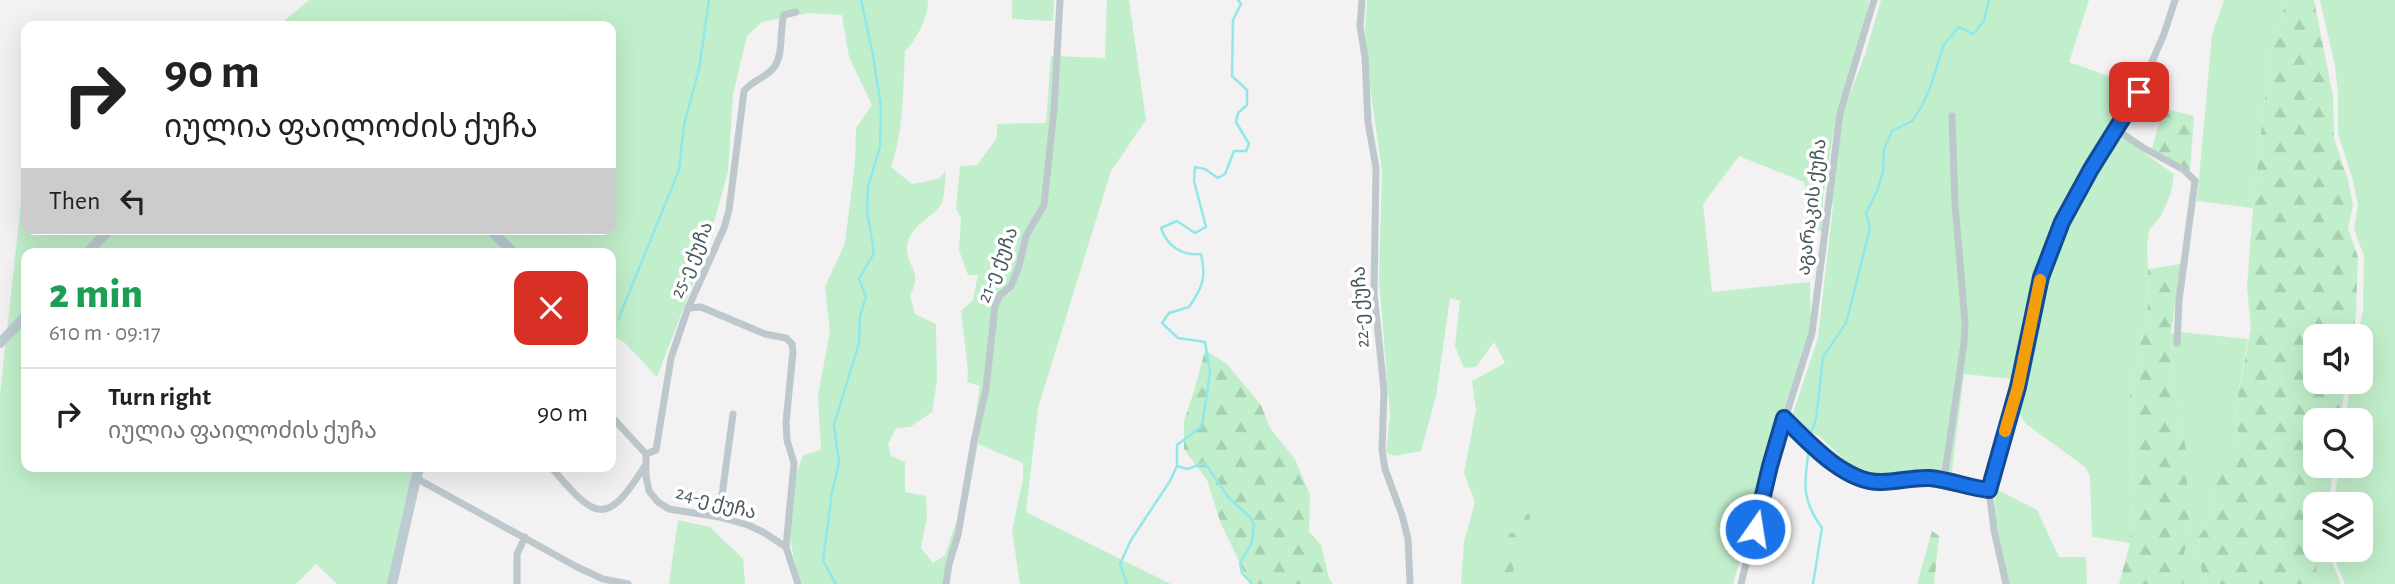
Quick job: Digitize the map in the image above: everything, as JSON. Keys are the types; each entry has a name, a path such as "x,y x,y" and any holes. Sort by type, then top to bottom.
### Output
{"street":[{"name":"21-ე ქუჩა","path":"946,584 986,389 995,306 1000,295 1011,286 1026,236 1044,205 1054,110 1060,0"},
{"name":"22-ე ქუჩა","path":"1362,0 1360,26 1365,57 1368,122 1376,168 1374,293 1384,390 1381,450 1408,539 1410,584"},
{"name":"აგარაკის ქუჩა","path":"1741,584 1770,466 1812,334 1840,113 1874,0"},
{"path":"2006,584 1994,530 1989,490 2018,387 2041,277 2062,222 2139,92 2164,34 2175,0"},
{"name":"25-ე ქუჩა","path":"646,454 656,450 667,377 688,308 727,219 744,91 748,85 767,75 776,65 784,15 796,12"},
{"path":"1944,480 1965,323 1955,204 1952,116"},
{"path":"2117,130 2184,170 2195,181 2179,300 2177,343"},
{"path":"92,248 104,235"},
{"path":"495,235 509,248"},
{"path":"688,308 701,307 765,334 786,338 792,344 786,422 787,440 794,463 786,547 797,584"},
{"path":"0,343 21,321"},
{"path":"719,517 733,414"},
{"path":"1784,418 1840,470 1858,480 1880,483 1916,478 1944,480 1971,489 1989,490"},
{"path":"616,421 646,454"},
{"name":"24-ე ქუჩა","path":"646,454 649,491 658,502 669,509 748,525 786,547"},
{"path":"556,472 587,503 603,512 620,502 645,466"},
{"path":"392,584 418,473 586,571 603,579 628,584"},
{"path":"517,584 517,554 524,537"}],"green space":[{"path":"309,0 928,0 921,28 905,51 901,124 891,167 912,184 939,179 946,170 942,202 916,228 908,241 907,249 915,276 910,295 915,314 936,324 937,381 932,412 910,427 896,428 888,444 891,456 905,462 905,492 926,496 927,516 921,548 933,563 945,555 962,505 980,386 967,382 961,311 973,300 978,275 968,275 959,250 961,219 956,208 960,166 977,165 997,138 997,124 1046,123 1051,56 1105,58 1107,0 1129,0 1146,120 1111,171 1038,408 1026,512 1171,584 1020,584 1012,531 1023,479 1023,463 978,444 949,584 801,584 789,530 790,497 803,455 821,450 818,396 830,331 825,287 845,243 855,163 856,128 872,105 849,57 842,15 808,13 762,22 747,36 733,94 728,172 707,247 657,377 624,342 616,338 616,248 21,248 21,472 423,472 397,584 337,584 316,564 296,584 0,584 0,394 21,203 21,235 616,235 616,21 284,21"},
{"path":"1012,0 1054,0 1053,21 1012,19"},
{"path":"1367,0 1869,0 1861,40 1837,110 1823,198 1823,231 1814,230 1804,182 1739,156 1703,204 1712,292 1810,282 1811,328 1773,442 1733,584 1461,584 1464,542 1475,502 1464,473 1476,410 1472,381 1505,363 1494,342 1476,367 1464,368 1455,346 1460,301 1450,298 1436,396 1421,451 1394,456 1386,452 1390,415 1379,279 1382,170 1365,31"},
{"path":"1881,0 2089,0 2069,62 2136,86 2086,166 2054,228 2030,297 2011,379 1964,374 1951,479 1931,476 1870,476 1855,470 1819,436 1790,422 1818,338 1833,206 1831,198 1843,112 1866,52"},
{"path":"2224,0 2287,0 2269,58 2253,208 2197,201 2212,35"},
{"path":"2287,0 2314,0 2333,96 2334,138 2353,205 2348,229 2358,257 2356,314 2355,324 2303,324 2303,394 2344,394 2342,408 2303,408 2303,478 2332,478 2330,492 2303,492 2303,562 2318,562 2314,584 2201,584 2198,537 2207,526 2212,491 2225,456 2239,444 2236,406 2251,328 2247,287 2269,58"},
{"path":"2320,0 2395,0 2395,584 2345,584 2336,562 2373,562 2373,492 2336,492 2337,478 2373,478 2373,408 2347,408 2349,394 2373,394 2373,324 2360,324 2364,256 2354,229 2358,205 2338,134 2335,66"},
{"path":"2163,108 2194,116 2190,170 2152,149"},
{"path":"2116,137 2123,138 2174,174 2171,193 2161,216 2149,230 2147,246 2149,300 2130,396 2133,466 2130,543 2092,537 2090,476 2085,467 2025,423 2017,403 2048,279 2063,235"},
{"path":"2181,264 2171,333 2172,380 2187,454 2187,509 2192,528 2182,560 2184,582 2119,584 2130,543 2133,466 2130,396 2149,300 2148,269"},
{"path":"2171,333 2248,339 2236,406 2239,444 2212,491 2207,526 2198,537 2201,584 2183,584 2181,560 2192,528 2187,509 2187,454 2172,380"},
{"path":"1205,350 1227,364 1261,405 1270,428 1295,459 1310,495 1309,532 1321,545 1333,584 1250,584 1221,524 1207,480 1184,449 1184,421"},
{"path":"1994,488 2037,510 2059,557 2086,557 2087,584 2008,584 1996,520"},
{"path":"1526,514 1530,514 1526,550 1516,553 1513,573 1509,575 1497,565 1506,565 1509,534 1519,531"},
{"path":"678,520 710,527 743,559 745,584 669,584"},
{"path":"1932,531 1939,536 1934,584 1917,584"},
{"path":"2318,562 2332,562 2341,584 2314,584"}],"waterway":[{"path":"618,320 679,170 684,125 699,69 709,0"},
{"path":"836,584 823,561 832,492 839,463 834,425 859,343 860,316 866,297 859,279 874,253 867,211 868,187 880,147 881,107 861,0"},
{"path":"1238,0 1241,4 1233,20 1232,76 1247,90 1247,105 1238,113 1236,122 1249,144 1246,151 1234,151 1225,174 1218,178 1205,169 1195,167 1194,181 1206,227 1195,233 1177,221 1161,228 1171,245 1188,253 1201,254 1203,270 1200,288 1189,307 1169,313 1162,323 1178,338 1205,342 1210,372 1202,426 1177,445 1177,466 1187,469 1205,463 1229,498 1250,517 1254,524 1252,542 1240,563 1242,573 1252,584"},
{"path":"1810,436 1816,419 1823,357 1846,323 1870,229 1866,213 1883,171 1884,149 1892,131 1912,121 1922,106 1944,44 1959,27 1973,34 1984,21 1989,0"},
{"path":"1809,449 1807,499 1822,528 1813,584"},
{"path":"1127,584 1120,564 1131,540 1177,466"}],"slow traffic":[{"path":"2005,431 2018,387 2040,280"}],"route":[{"path":"1755,529 1784,418 1840,470 1858,480 1880,483 1931,478 1971,489 1989,490 2018,387 2041,277 2062,222 2139,92"}]}
